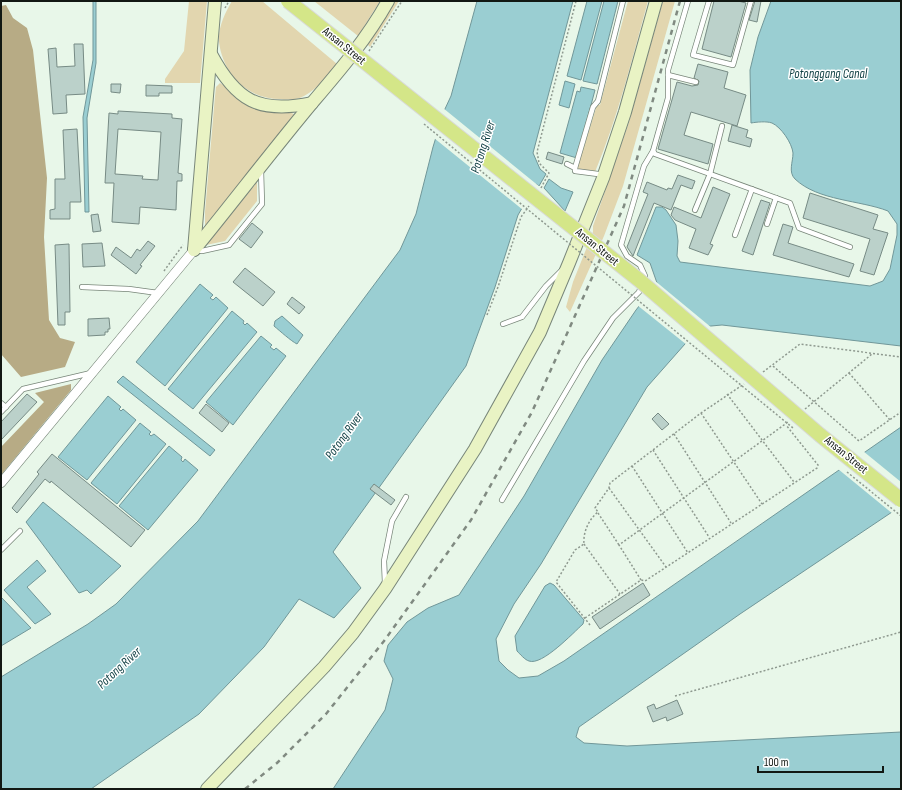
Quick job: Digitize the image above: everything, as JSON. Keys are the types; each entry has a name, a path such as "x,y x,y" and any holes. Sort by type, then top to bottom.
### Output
{"main road":[{"path":"194,250 215,1"},
{"path":"213,20 222,1"},
{"name":"Ansan Street","path":"288,1 639,280 820,434 901,500"},
{"path":"194,250 312,103 338,74 366,38 388,1"},
{"path":"207,789 324,667 353,633 385,589 476,449 540,332 569,263 603,178 640,60 656,1"},
{"path":"211,54 224,78 241,94 264,106 291,107 312,103"}],"street":[{"path":"1,483 194,250"}],"lane":[{"path":"575,168 579,159 593,106 598,101 623,1"},
{"path":"502,500 584,361 612,318 639,292 645,276 640,265 627,256 620,245 644,166 653,151 668,98 668,75 688,1"},
{"path":"709,1 693,55 734,66 751,1"},
{"path":"668,75 696,82"},
{"path":"695,210 710,174 722,126"},
{"path":"653,151 655,154 790,203 799,228 850,247"},
{"path":"567,164 575,168 575,171 598,174 603,178"},
{"path":"194,250 202,251 229,245 262,204 261,168"},
{"path":"735,235 752,189"},
{"path":"767,224 776,198"},
{"path":"503,324 522,317 546,286 569,263"},
{"path":"82,287 129,288 158,293"},
{"path":"1,412 23,389 92,372"},
{"path":"1,403 6,407"},
{"path":"385,589 384,561 392,521 406,497"},
{"path":"1,550 20,531"}],"path":[{"path":"538,193 549,173 539,163 537,152 576,1"},
{"path":"421,122 796,430"},
{"path":"487,315 498,287 521,217 529,205"},
{"path":"760,374 773,366 800,344 901,357"},
{"path":"803,411 872,354"},
{"path":"773,366 859,441 901,412"},
{"path":"849,373 890,420"},
{"path":"641,580 595,508 609,488 610,483 701,413 746,382"},
{"path":"727,394 794,483"},
{"path":"701,413 762,504"},
{"path":"619,545 705,481 791,420"},
{"path":"585,618 641,580 645,581 817,468 818,464 786,424"},
{"path":"674,434 731,524"},
{"path":"653,450 710,538"},
{"path":"632,466 688,553"},
{"path":"846,471 901,516"},
{"path":"609,488 666,567"},
{"path":"598,512 592,517 583,536 584,544 620,594"},
{"path":"584,544 576,550 556,582 590,625"},
{"path":"676,696 901,632"}],"shaded area":[{"path":"189,1 207,1 200,83 165,83 165,79 184,51"},
{"path":"232,1 262,1 337,64 314,90 298,98 286,100 268,98 257,95 247,89 231,74 221,54 219,36 221,26"},
{"path":"314,1 380,1 358,36"},
{"path":"395,1 399,1 370,47 367,44"},
{"path":"628,1 648,1 624,88 611,130 595,172 579,170 577,168 597,105 600,105"},
{"path":"663,1 675,1 623,186 604,236 570,312 566,307 573,282 593,232 593,226 629,122"},
{"path":"6,5 13,18 27,28 33,50 47,178 44,237 49,320 60,338 75,342 65,367 21,377 1,354 1,6"},
{"path":"220,83 243,98 267,110 291,113 294,114 294,118 205,226 215,96 216,87"},
{"path":"257,182 257,201 225,241 206,245"},
{"path":"71,384 71,390 1,475 1,447 44,402 35,393"}],"water":[{"path":"93,1 96,1 96,63 87,118 89,212 85,212 83,117 93,60"},
{"name":"Potong River","path":"477,1 573,1 533,153 540,169 546,174 539,186 536,184 518,215 495,287 466,366 333,552 361,588 334,618 299,599 264,647 199,714 91,789 1,789 1,677 88,624 116,604 198,521 400,250 416,214 433,147 444,111 451,96"},
{"path":"587,1 602,1 581,80 567,76"},
{"path":"604,1 618,1 597,84 583,81"},
{"name":"Potonggang Canal","path":"771,1 901,1 901,346 722,325 700,327 647,387 541,564 514,604 496,639 499,661 519,678 538,676 564,661 901,427 901,506 740,614 579,727 576,737 584,743 627,746 901,732 901,789 333,789 385,710 393,679 384,661 388,645 407,622 428,608 459,595 524,496 602,360 636,310 657,283 650,263 637,255 656,207 662,207 666,210 676,225 678,241 677,256 680,262 870,286 883,281 890,269 897,235 897,224 888,211 877,207 827,196 804,186 793,176 791,170 792,149 782,132 772,123 751,123 750,70 758,37"},
{"path":"565,81 575,84 569,108 559,105"},
{"path":"581,87 595,90 577,158 560,153 577,91 580,92"},
{"path":"549,179 561,188 573,192 565,211 544,188"},
{"path":"200,284 213,295 210,298 213,300 216,297 228,308 165,386 136,362"},
{"path":"232,311 244,321 243,323 245,325 247,323 257,332 193,409 168,389"},
{"path":"282,316 303,335 297,344 274,326 275,321"},
{"path":"261,336 272,345 270,347 274,350 276,348 286,356 233,425 206,402"},
{"path":"123,376 215,450 210,456 117,382"},
{"path":"108,396 121,407 119,409 121,411 123,409 136,420 87,480 58,457"},
{"path":"140,423 151,432 149,434 151,436 154,434 166,444 117,504 91,483"},
{"path":"169,446 182,457 181,460 183,462 185,459 198,470 148,530 119,506"},
{"path":"43,502 121,566 91,594 87,590 79,593 26,522"},
{"path":"37,560 46,571 27,587 51,614 35,624 4,590"},
{"path":"550,583 554,585 584,620 583,624 565,641 542,659 529,661 517,651 515,636 545,586"},
{"path":"1,597 31,628 1,646"}],"pier":[{"path":"443,108 540,187 537,187 523,210 434,138"},
{"path":"654,280 712,328 701,329 687,345 637,305 655,282"},
{"path":"863,451 901,482 901,508 893,514 838,469"}],"building":[{"path":"714,1 738,1 746,3 731,57 702,49"},
{"path":"755,1 761,1 757,22 749,20"},
{"path":"74,44 83,44 85,94 66,95 67,113 53,114 48,49 56,48 57,67 75,66"},
{"path":"698,64 728,72 724,88 746,95 737,126 691,112 684,135 713,144 708,164 658,149 677,82 692,86 698,85 699,81 694,78"},
{"path":"111,84 121,84 120,93 111,92"},
{"path":"146,85 172,86 172,93 159,93 159,96 146,96"},
{"path":"118,111 172,114 172,118 182,119 178,173 182,174 182,181 177,181 176,210 140,207 139,224 112,222 114,183 105,183 109,113 118,114","holes":["118,129 161,132 158,180 142,179 143,176 115,174"]},
{"path":"732,125 748,130 746,137 752,139 750,147 728,141"},
{"path":"77,129 81,202 70,202 70,219 50,219 50,210 55,209 55,179 65,179 63,130"},
{"path":"548,152 564,157 562,164 546,159"},
{"path":"678,175 695,181 692,189 681,185 671,210 654,203 633,256 627,247 648,194 643,192 647,182 667,190 668,188 672,189"},
{"path":"713,187 730,194 710,244 713,245 708,255 689,248 696,229 675,220 671,215 674,207 701,218"},
{"path":"810,193 878,215 873,229 888,233 874,275 860,271 870,239 803,218"},
{"path":"761,200 770,203 753,255 742,251"},
{"path":"98,214 101,231 93,232 91,215"},
{"path":"252,223 263,232 251,248 239,239"},
{"path":"783,224 793,227 788,243 854,264 849,277 773,255"},
{"path":"148,241 155,246 140,265 142,266 136,274 111,255 116,247 131,258 137,249 140,251"},
{"path":"102,243 105,266 83,267 82,244"},
{"path":"69,244 70,312 65,312 65,325 58,325 55,245"},
{"path":"245,268 275,292 263,306 233,282"},
{"path":"292,297 305,307 299,314 287,304"},
{"path":"109,318 110,329 108,329 108,332 105,332 105,335 88,336 88,319"},
{"path":"27,394 37,402 1,440 1,422"},
{"path":"206,404 229,423 222,432 199,413"},
{"path":"658,413 669,424 662,430 652,419"},
{"path":"52,454 145,530 131,547 51,481 50,483 45,479 17,513 12,508 39,474 37,472"},
{"path":"374,484 395,500 391,505 370,489"},
{"path":"643,583 650,595 600,629 592,617"},
{"path":"677,700 683,714 667,721 666,717 653,722 647,707 654,704 656,709"}],"railway":[{"path":"245,789 277,763 326,714 384,641 471,520 532,412 624,206 680,1"}]}
